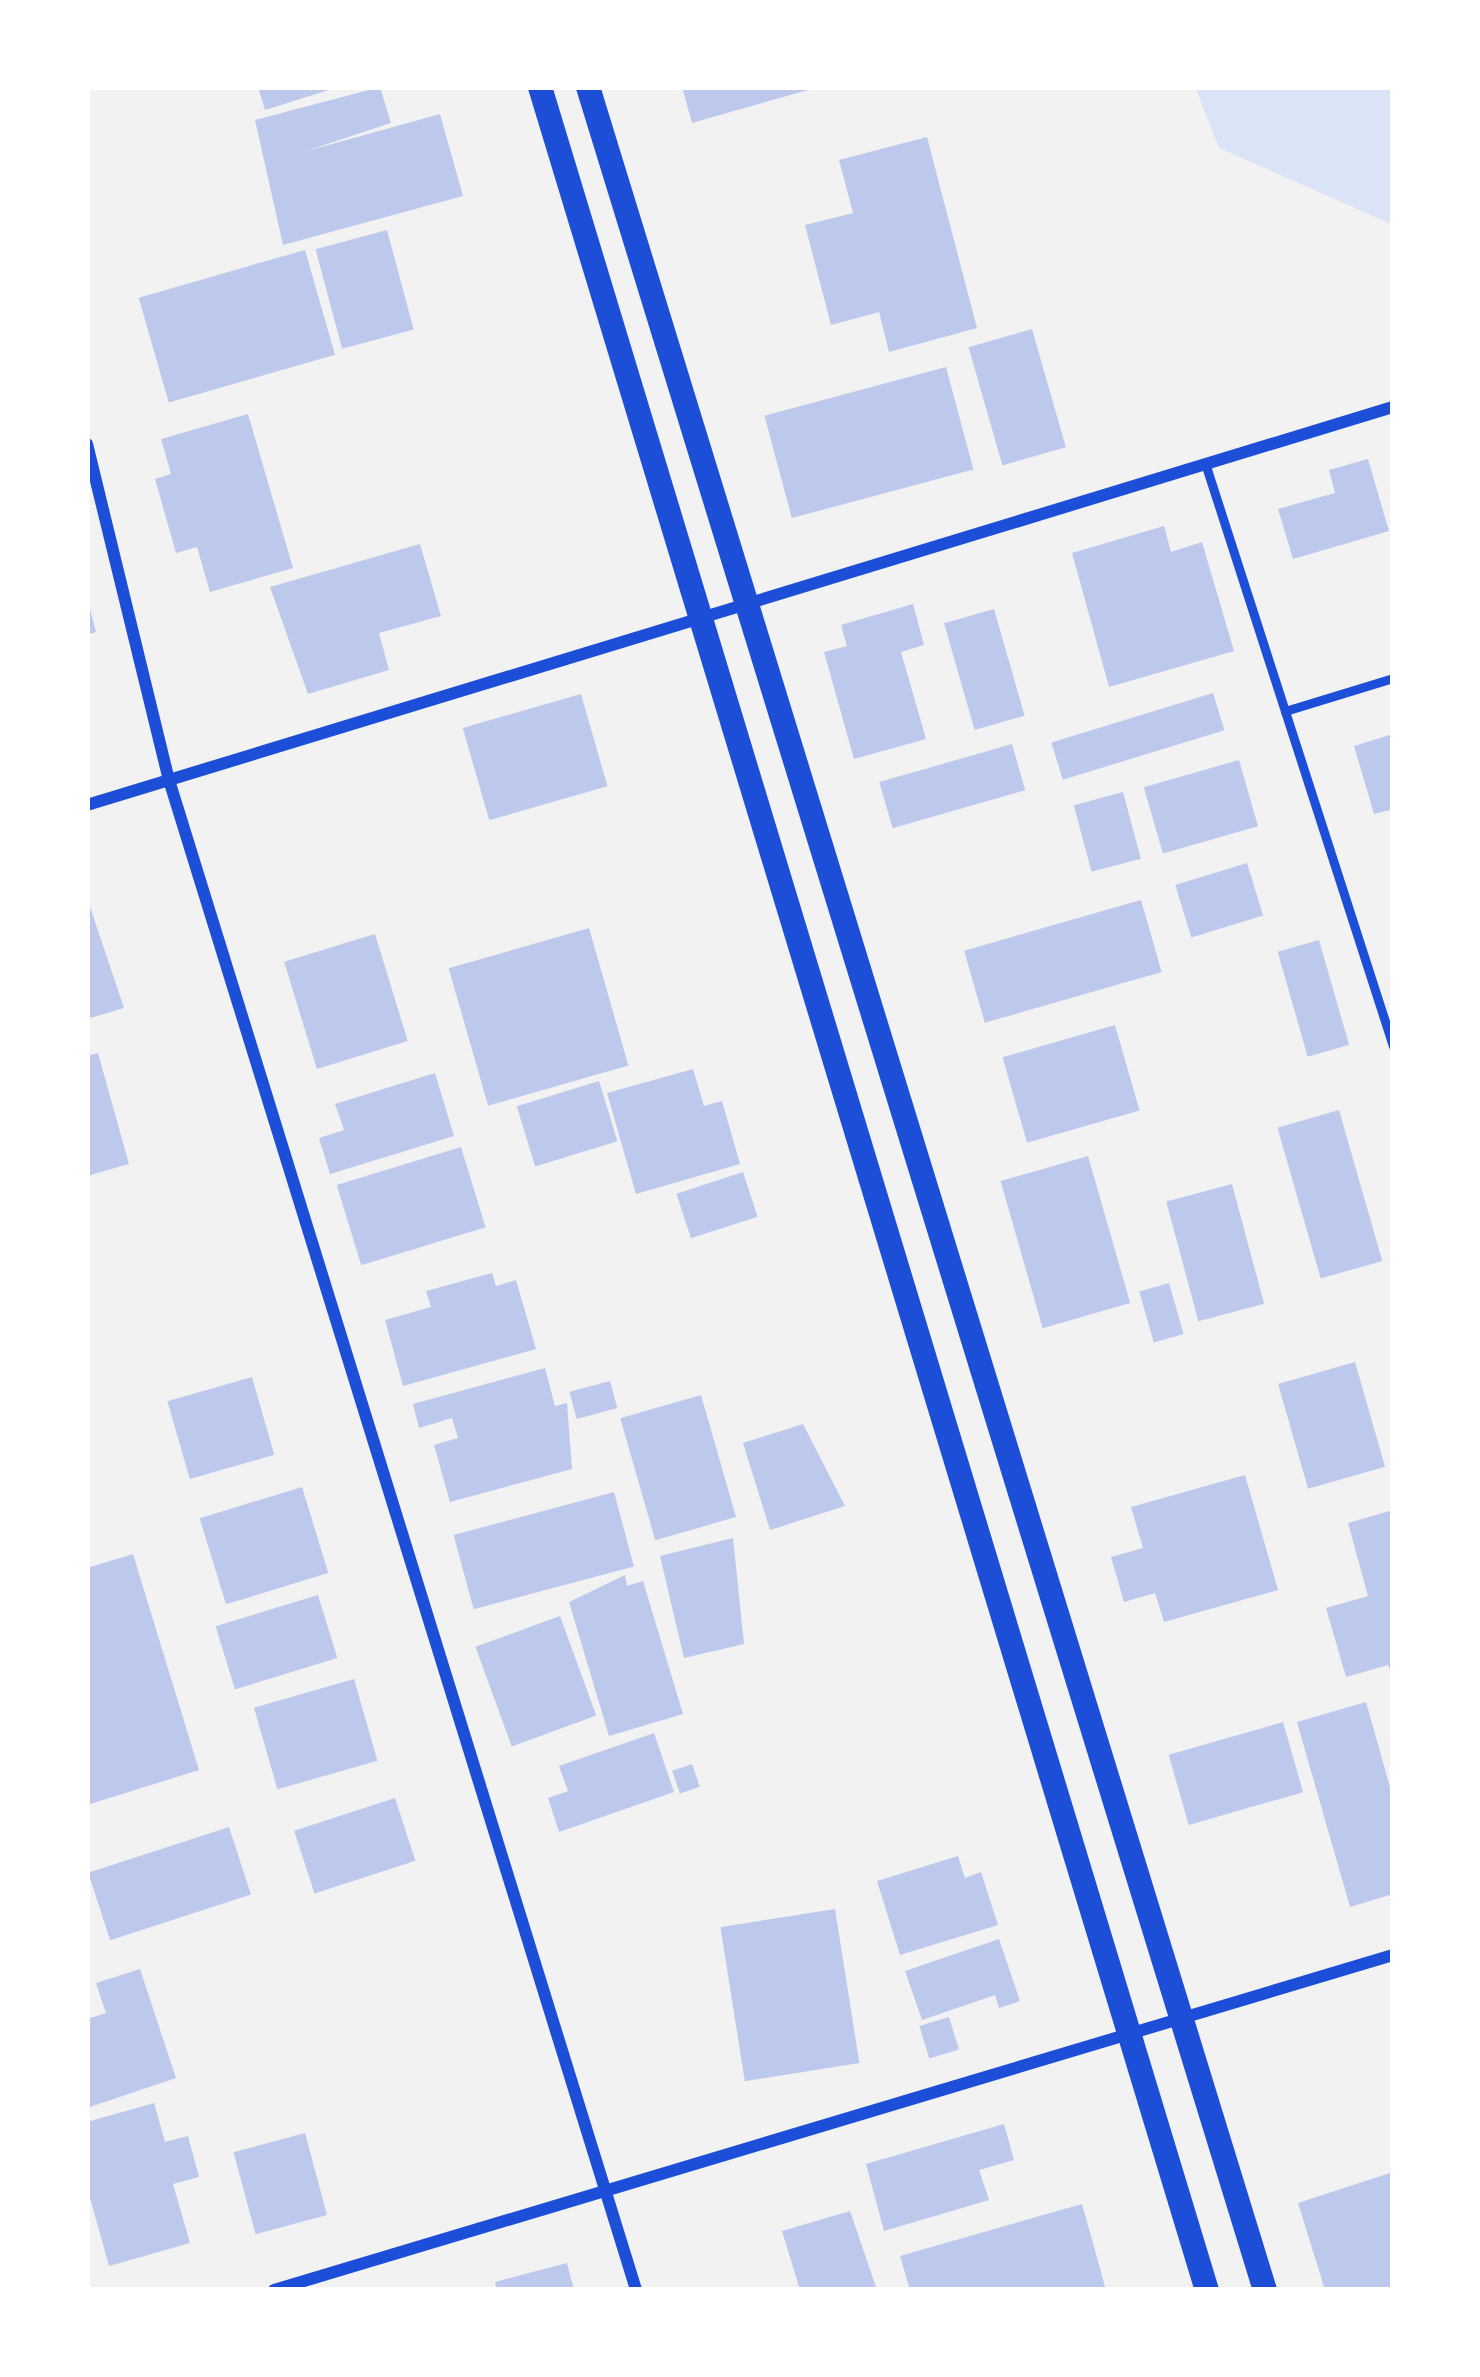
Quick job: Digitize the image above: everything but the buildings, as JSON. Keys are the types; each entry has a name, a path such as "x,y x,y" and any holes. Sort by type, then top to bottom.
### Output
{"main road":[{"path":"541,87 1207,2290"},
{"path":"588,87 1265,2290"}],"street":[{"path":"87,805 696,612 1393,407"},
{"path":"87,444 169,780 636,2290"},
{"path":"274,2290 1181,2025 1393,1955"},
{"path":"329,2273 335,2290"}],"lane":[{"path":"1205,462 1393,1046"},
{"path":"1286,711 1393,678"}],"shaded area":[{"path":"1195,87 1393,87 1393,225 1219,148"}]}
